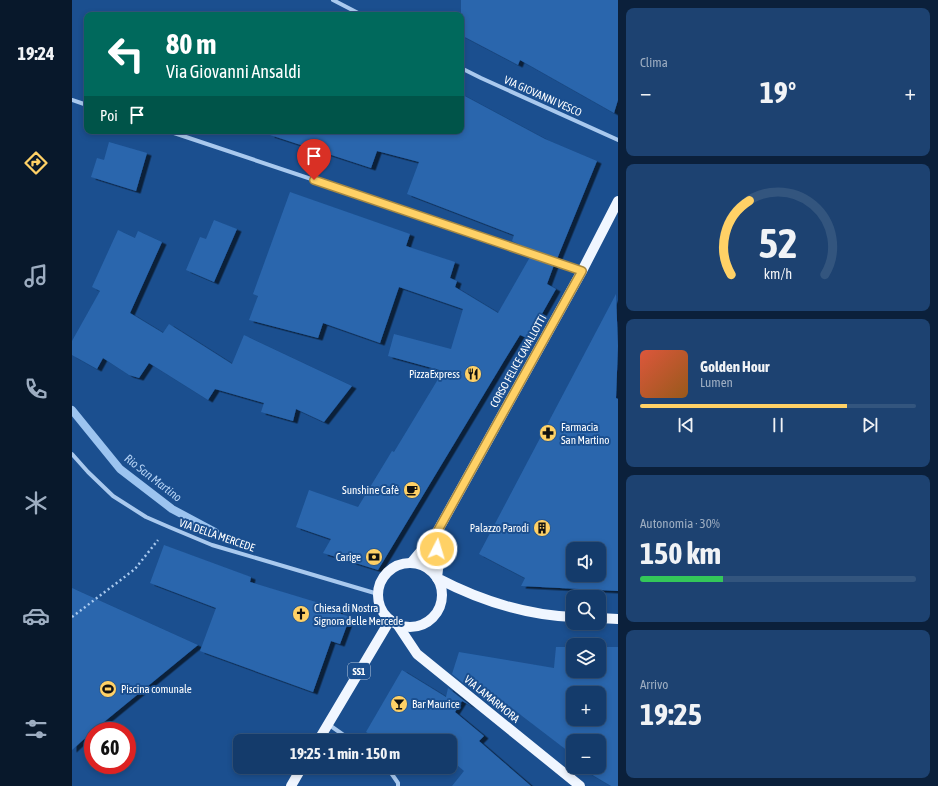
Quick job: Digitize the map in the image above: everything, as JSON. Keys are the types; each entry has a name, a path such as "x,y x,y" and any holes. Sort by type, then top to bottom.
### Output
{"main road":[{"name":"CORSO FELICE CAVALLOTTI","path":"411,563 437,532 582,271 618,201"},
{"path":"437,532 439,562 437,578"},
{"path":"411,563 421,565 430,570 437,578 441,587 442,597 434,616 417,626 407,627 394,622 384,613 380,605 378,594 382,580 387,572 402,564 411,563"},
{"path":"437,578 454,587 488,601 513,608 566,617"},
{"path":"606,618 618,619"},
{"name":"SS1","path":"322,734 394,622"},
{"name":"VIA LAMARMORA","path":"394,622 417,654 580,786"},
{"path":"291,786 298,774"}],"street":[{"path":"334,0 356,12"},
{"name":"VIA GIOVANNI VESCO","path":"464,70 488,82 618,140"},
{"path":"72,100 84,104"},
{"path":"177,134 582,271"},
{"name":"VIA DELLA MERCEDE","path":"72,454 113,496 146,517 212,545 378,594"},
{"path":"328,724 342,734"},
{"path":"392,774 398,783 398,786"}],"path":[{"path":"72,617 135,569 169,527"}],"building":[{"path":"461,0 618,0 618,100 614,113 520,60 518,65 464,37 464,12 461,12"},
{"path":"464,96 545,139 597,161 557,259 533,251 512,241 514,235 407,194 419,162 377,151 371,168 270,135 464,134"},
{"path":"109,142 147,153 136,191 91,177 97,158 104,160"},
{"path":"290,192 410,234 406,246 455,262 450,278 457,281 455,287 498,313 530,257 554,265 547,284 556,289 543,312 527,338 520,335 378,570 323,553 331,539 296,527 309,490 358,507 392,451 394,452 443,371 388,356 394,334 451,349 463,309 399,287 380,343 323,323 318,338 249,320 258,296 253,294"},
{"path":"214,220 237,229 214,282 186,270 200,237 206,239"},
{"path":"118,230 135,238 138,231 162,242 130,313 163,333 169,324 232,364 244,335 352,386 324,422 296,409 293,421 261,412 264,403 215,389 208,400 149,363 139,378 129,375 103,358 97,369 72,355 72,341 100,291 92,287"},
{"path":"616,294 618,346 616,398 618,399 618,591 521,586 525,578 479,554"},
{"path":"164,545 251,577 250,582 339,609 338,613 350,617 340,644 331,641 313,692 200,651 216,608 150,583"},
{"name":"Piscina comunale","path":"72,588 198,645 104,722 84,722 84,739 72,750"},
{"path":"556,647 566,647 566,678 606,678 606,647 618,647 618,786 611,786 591,774 606,774 606,734 566,734 566,750 509,706 502,714 452,674 459,652 554,668"},
{"path":"402,670 446,697 448,688 471,706 462,701 455,712 484,736 479,741 531,786 452,786 464,771 457,765 457,734 370,734 366,732"}],"waterway":[{"name":"Rio San Martino","path":"72,410 120,469 172,509 215,532"}],"place":[{"name":"PizzaExpress","path":"473,374"},
{"name":"Farmacia San Martino","path":"548,433"},
{"name":"Sunshine Cafè","path":"412,490"},
{"name":"Palazzo Parodi","path":"542,528"},
{"name":"Carige","path":"374,557"},
{"name":"Chiesa di Nostra Signora delle Mercede","path":"301,614"},
{"name":"Piscina comunale","path":"108,689"},
{"name":"Bar Maurice","path":"399,704"}],"route":[{"path":"314,180 582,271 437,532 437,549"}]}
